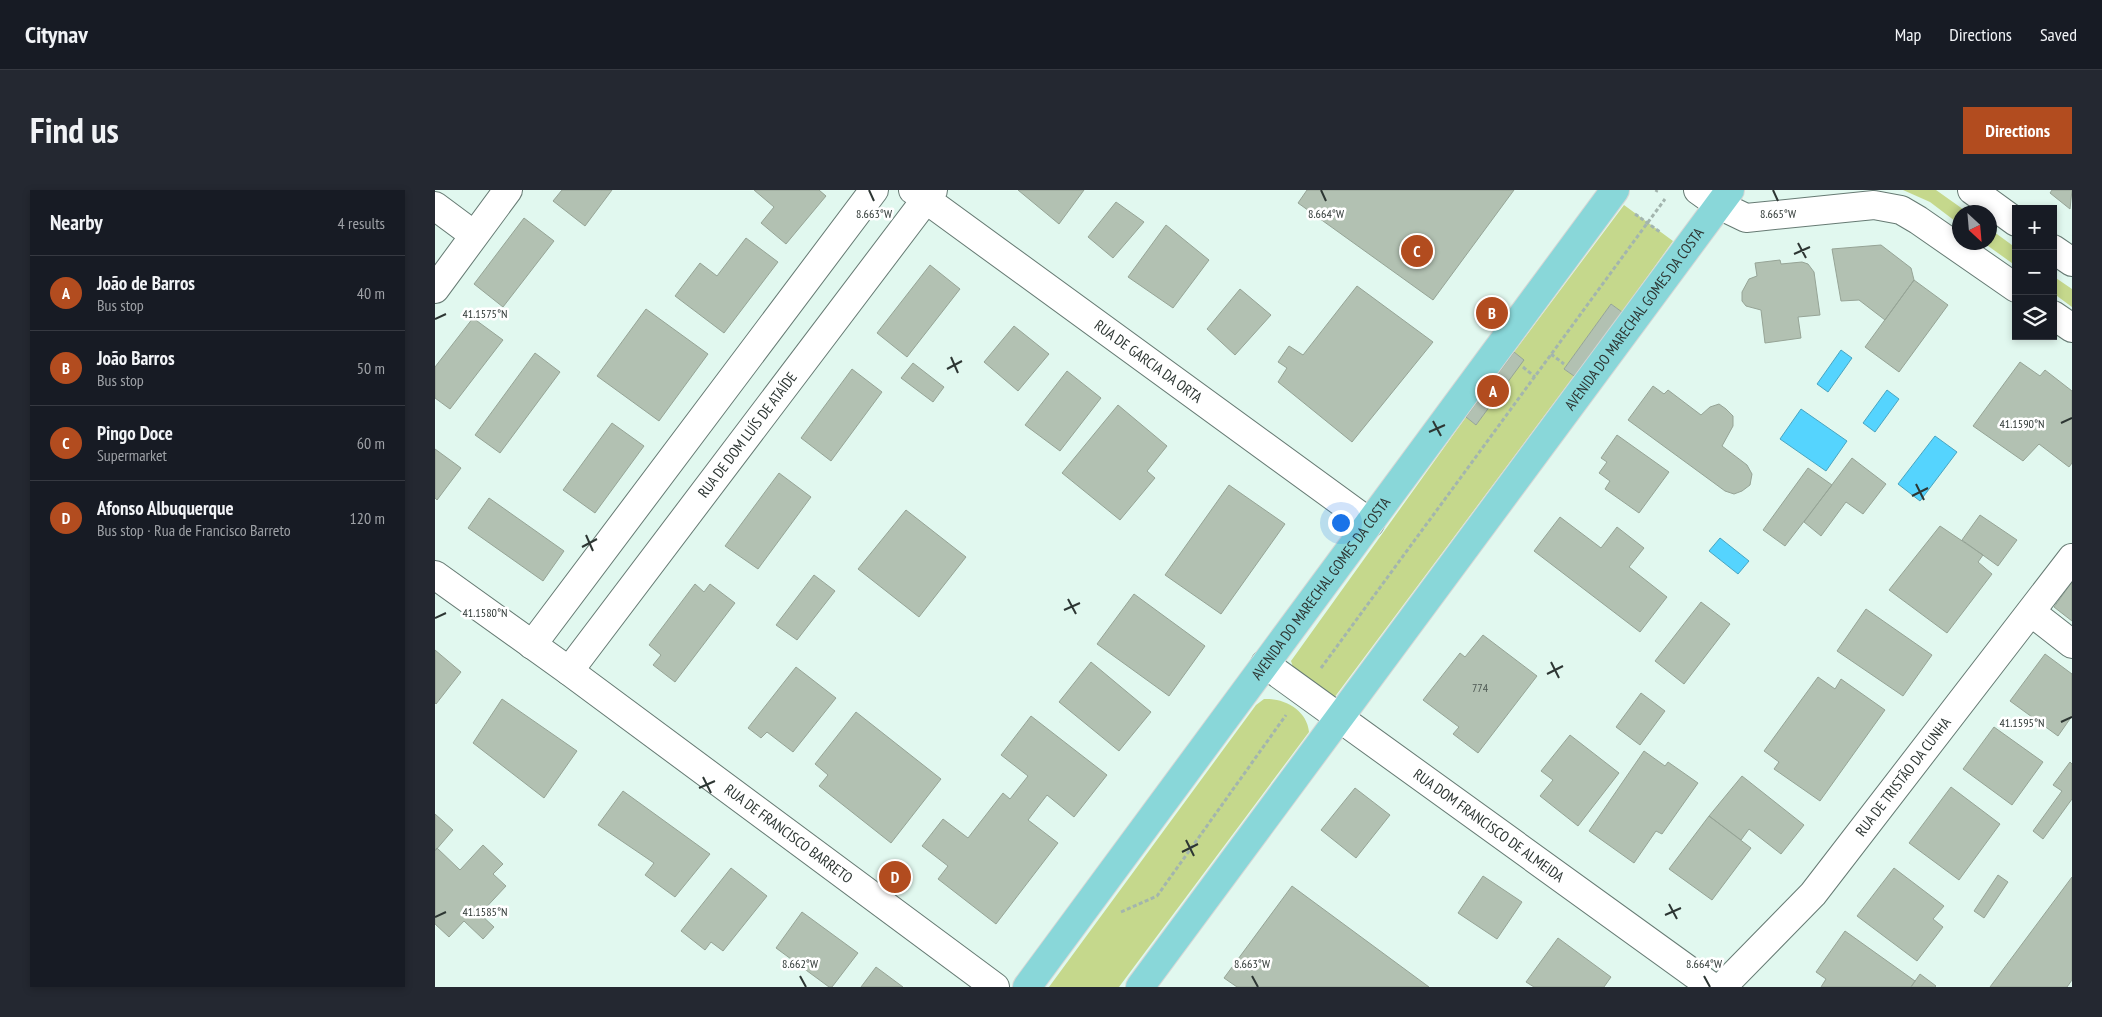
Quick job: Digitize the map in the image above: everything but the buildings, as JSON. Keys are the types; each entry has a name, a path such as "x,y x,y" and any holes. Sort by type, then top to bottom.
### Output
{"main road":[{"name":"AVENIDA DO MARECHAL GOMES DA COSTA","path":"1140,987 1339,717 1716,195"},
{"name":"AVENIDA DO MARECHAL GOMES DA COSTA","path":"1027,987 1370,523 1622,200"}],"street":[{"path":"435,289 508,190"},
{"path":"532,645 874,190"},
{"path":"1972,190 2012,219"},
{"name":"RUA DE GARCIA DA ORTA","path":"924,193 1370,523"},
{"name":"RUA DE DOM LUÍS DE ATAÍDE","path":"569,671 924,193"},
{"path":"1716,195 1746,218 1873,205 1901,210 1919,220 2012,285"},
{"path":"435,206 474,235"},
{"path":"2054,250 2072,262"},
{"path":"2057,318 2072,328"},
{"name":"RUA DE TRISTÃO DA CUNHA","path":"1722,987 1813,894 2072,558"},
{"name":"RUA DE FRANCISCO BARRETO","path":"435,575 569,671 995,987"},
{"path":"2031,612 2072,644"},
{"name":"RUA DOM FRANCISCO DE ALMEIDA","path":"1265,664 1712,987"}],"path":[{"path":"1318,672 1665,199"},
{"path":"1622,200 1667,237"},
{"path":"1551,354 1566,366"},
{"path":"1520,365 1535,377"},
{"path":"1120,912 1157,896 1288,713"}],"green space":[{"path":"1903,190 1936,190 1957,205 1952,205 1952,219 1930,202"},
{"path":"1624,205 1673,241 1622,312 1611,304 1564,369 1574,376 1334,698 1293,667 1291,661 1466,417 1476,425 1523,360 1514,352"},
{"path":"1997,234 2012,245 2012,263 1994,250 1997,250"},
{"path":"2057,279 2072,289 2072,307 2057,296"},
{"path":"1264,699 1287,703 1293,707 1304,717 1309,732 1119,987 1049,987 1256,705"}],"water":[{"path":"1841,350 1852,358 1828,392 1817,384"},
{"path":"1887,390 1899,399 1875,432 1863,423"},
{"path":"1801,409 1847,441 1826,471 1780,439"},
{"path":"1935,436 1957,452 1920,501 1898,484"},
{"path":"1720,538 1749,561 1738,574 1709,551"}],"place":[{"name":"Pingo Doce","path":"1417,251"},
{"name":"João Barros","path":"1492,313"},
{"name":"João de Barros","path":"1493,391"},
{"name":"Afonso Albuquerque","path":"895,877"}]}
